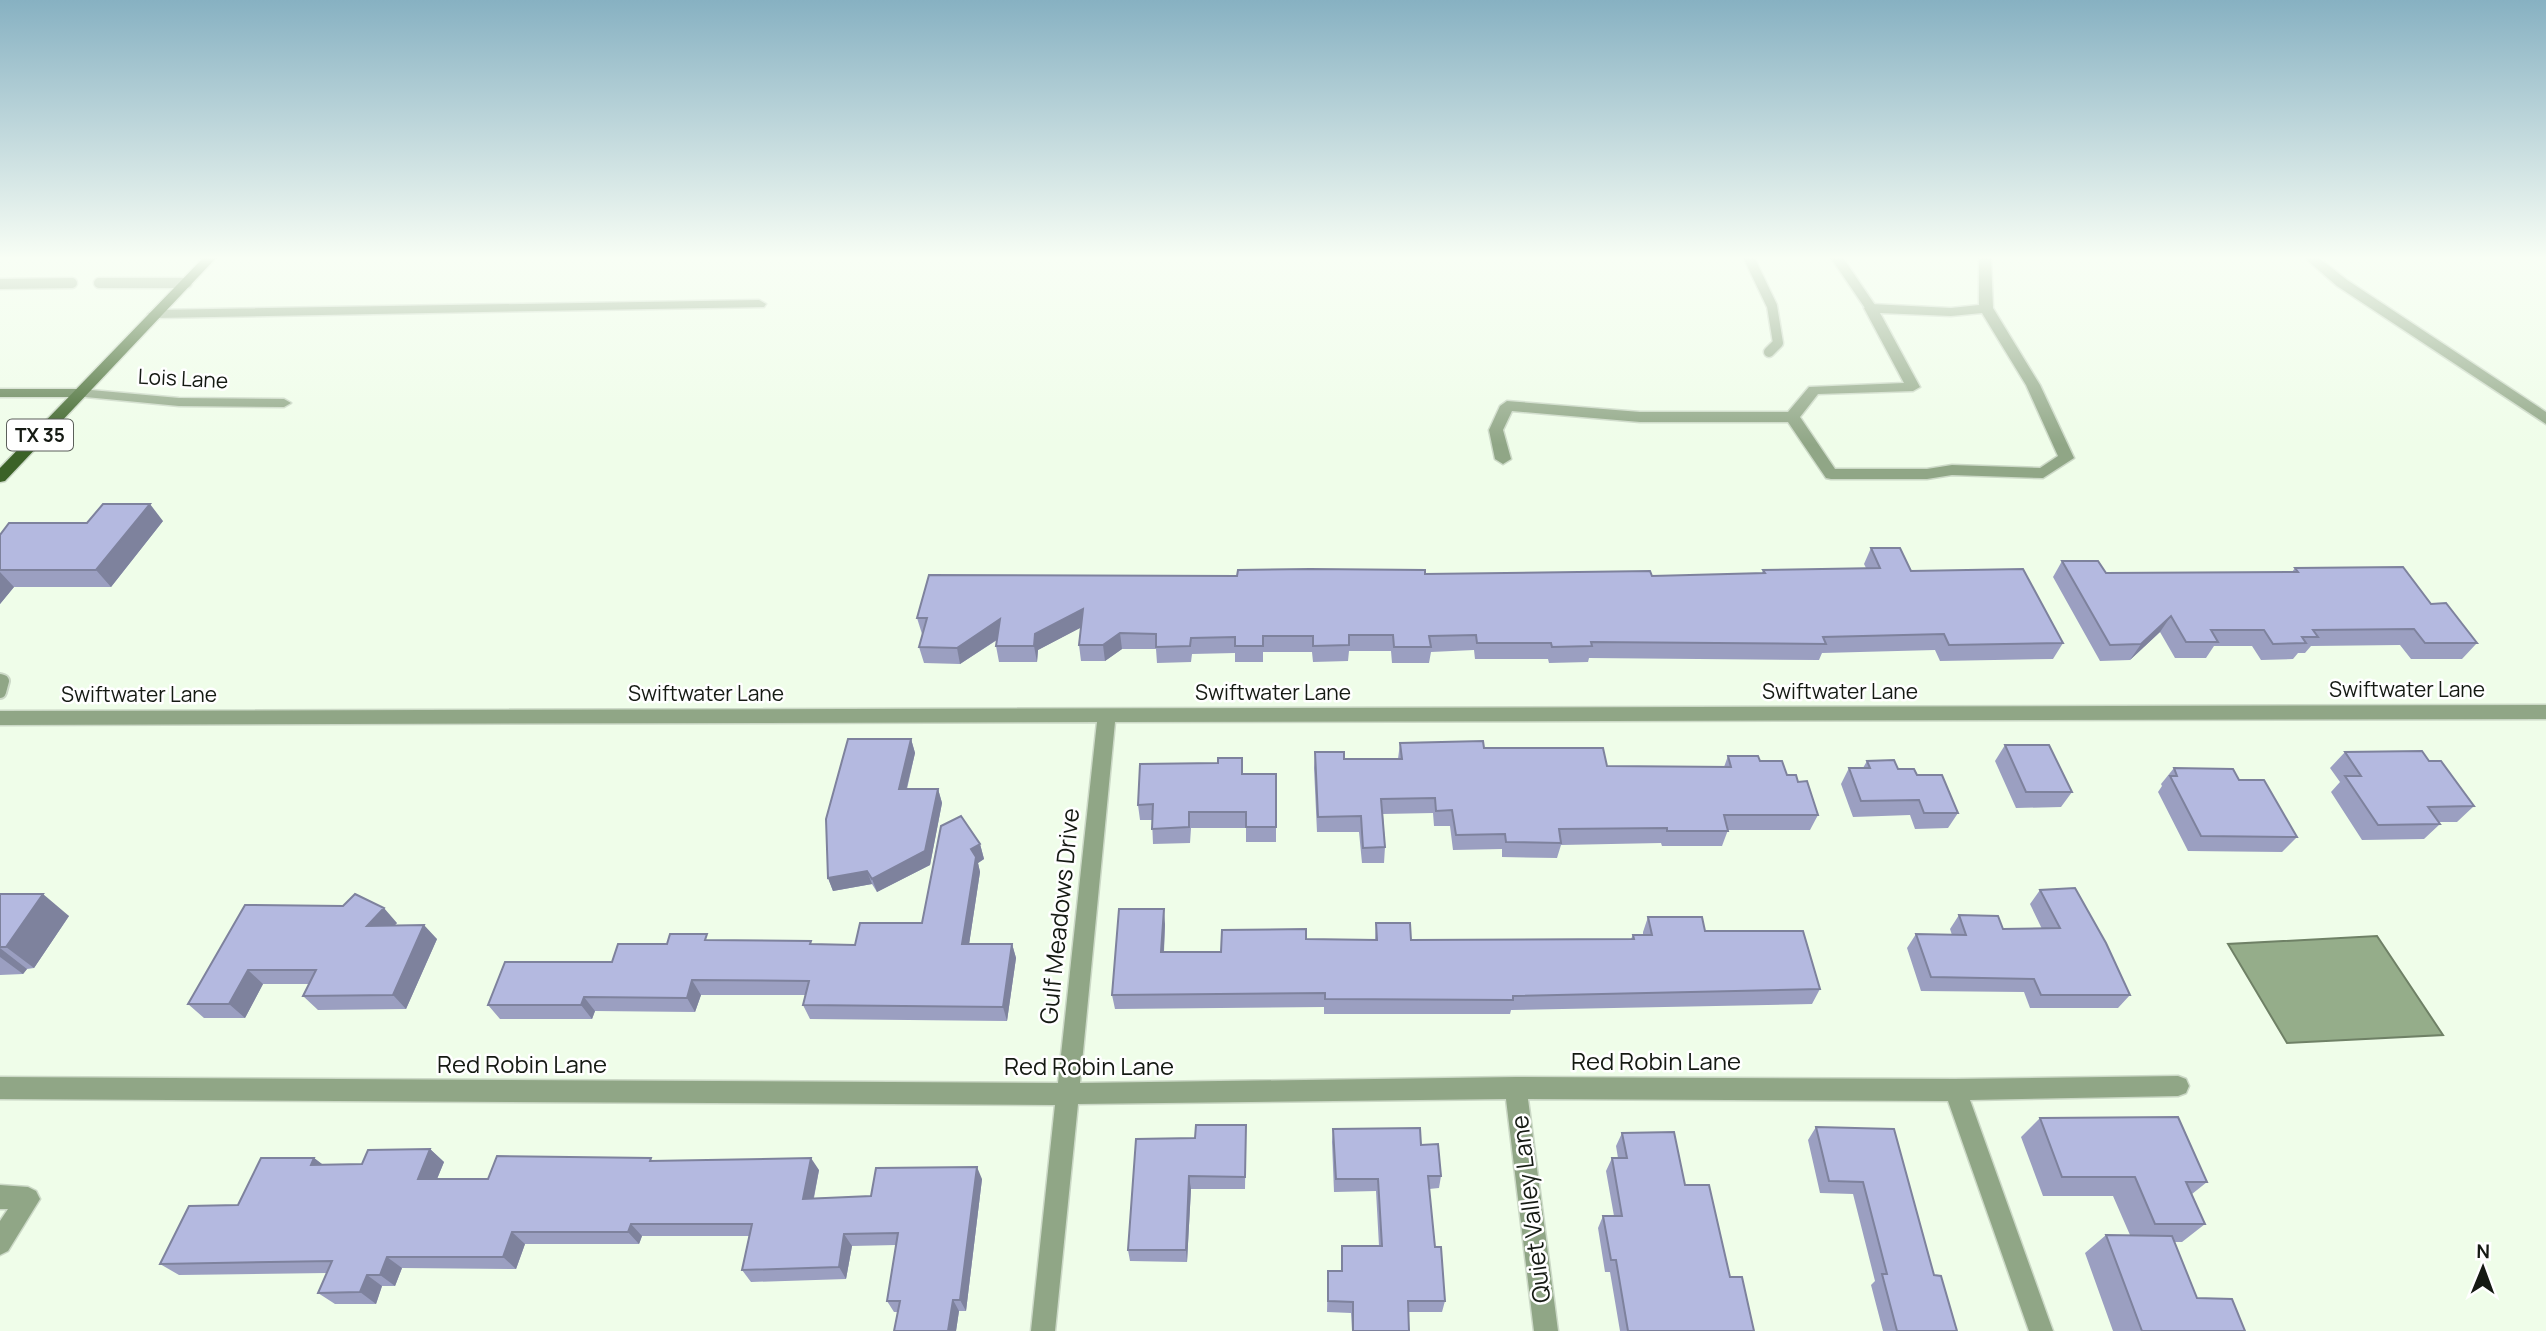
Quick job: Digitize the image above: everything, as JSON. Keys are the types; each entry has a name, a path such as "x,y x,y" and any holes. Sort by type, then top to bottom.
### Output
{"main road":[{"name":"TX 35","path":"0,477 149,320"},
{"path":"0,393 80,393"}],"street":[{"path":"1792,417 1814,390 1913,387 1877,320"},
{"path":"1792,417 1831,474 1927,474 1952,470 2043,473 2066,458 2033,385 1993,320"},
{"path":"2398,320 2546,419"},
{"name":"Lois Lane","path":"80,393 179,401 284,403"},
{"path":"1503,459 1496,430 1507,407 1640,417 1792,417"},
{"path":"2530,407 2546,407"},
{"name":"Swiftwater Lane","path":"0,718 2546,712"},
{"name":"Gulf Meadows Drive","path":"1043,1331 1107,716"},
{"name":"Red Robin Lane","path":"0,1088 1067,1094 1516,1088 1955,1090 2178,1086"},
{"name":"Quiet Valley Lane","path":"1516,1088 1546,1331"},
{"path":"1955,1090 2041,1331"},
{"path":"0,1197 28,1199 0,1243"}],"lane":[{"path":"1769,352 1778,343 1774,320"},
{"path":"0,680 3,681 0,692"}],"shaded area":[{"path":"2377,936 2443,1035 2287,1043 2228,944"}],"building":[{"path":"103,504 150,504 96,570 0,570 0,535 9,523 87,523"},
{"path":"1871,548 1900,548 1911,571 2023,569 2063,643 1949,645 1944,634 1823,637 1826,644 1591,642 1592,646 1552,647 1551,643 1477,643 1476,635 1429,636 1431,647 1394,647 1393,635 1349,635 1349,645 1313,646 1313,636 1263,636 1263,646 1235,646 1235,637 1191,638 1190,646 1156,647 1156,634 1120,633 1103,645 1079,645 1083,609 1035,634 1034,646 996,646 1000,619 957,648 919,647 927,618 917,618 929,575 1237,576 1238,570 1310,569 1425,570 1425,574 1650,571 1652,576 1765,573 1763,570 1880,568"},
{"path":"2062,561 2098,561 2106,573 2298,572 2295,568 2403,567 2431,604 2446,603 2477,643 2425,643 2414,629 2313,630 2318,637 2302,637 2306,643 2273,644 2264,630 2211,630 2218,642 2186,642 2171,616 2141,644 2110,645"},
{"path":"848,739 911,739 899,789 938,789 925,851 872,879 867,871 828,878 826,819"},
{"path":"1483,741 1484,748 1603,748 1607,766 1731,767 1728,756 1758,756 1760,761 1782,761 1787,775 1796,775 1798,782 1807,781 1818,815 1724,815 1728,831 1667,831 1667,828 1559,829 1561,843 1506,842 1505,834 1456,835 1452,810 1436,811 1435,798 1381,799 1385,847 1363,848 1361,816 1318,817 1315,752 1344,752 1344,759 1402,759 1400,743"},
{"path":"2005,745 2049,745 2072,792 2026,792"},
{"path":"2422,751 2429,761 2441,761 2474,806 2428,807 2440,824 2378,825 2345,776 2361,776 2345,752"},
{"path":"1218,758 1242,758 1242,774 1276,774 1276,827 1246,827 1246,812 1189,812 1189,827 1152,829 1153,804 1138,805 1140,764 1218,763"},
{"path":"1894,760 1898,769 1914,769 1917,775 1942,775 1958,813 1924,813 1919,800 1861,801 1849,768 1870,768 1867,761"},
{"path":"2174,768 2233,769 2239,780 2264,780 2297,837 2201,836 2170,776 2177,776"},
{"path":"961,816 980,844 971,849 976,857 962,944 1012,944 1003,1007 803,1005 809,981 692,980 687,998 584,997 581,1005 488,1005 505,962 612,962 618,944 667,944 670,934 707,934 705,940 811,941 810,944 855,945 860,923 922,923 941,826"},
{"path":"2075,888 2106,943 2130,995 2041,995 2034,979 1931,977 1916,934 1966,935 1959,915 1998,916 2003,929 2060,928 2040,890"},
{"path":"0,894 43,894 6,947 0,947"},
{"path":"355,894 384,908 367,926 424,925 393,995 303,996 316,970 248,970 229,1004 188,1004 245,905 343,906"},
{"path":"1119,909 1164,909 1161,952 1221,952 1222,930 1306,929 1306,939 1377,940 1376,923 1410,923 1411,940 1634,939 1633,935 1652,935 1648,917 1702,917 1705,931 1803,931 1820,989 1513,996 1513,1000 1325,999 1325,993 1112,995"},
{"path":"2178,1117 2207,1182 2186,1182 2205,1224 2155,1224 2135,1177 2062,1177 2040,1118"},
{"path":"1196,1125 1246,1125 1245,1177 1189,1176 1186,1250 1128,1250 1136,1139 1195,1138"},
{"path":"1816,1127 1894,1129 1934,1275 1941,1276 1957,1331 1897,1331 1882,1274 1887,1274 1863,1182 1829,1181"},
{"path":"1420,1128 1421,1145 1438,1144 1441,1176 1428,1176 1435,1247 1441,1247 1445,1301 1408,1301 1409,1331 1353,1331 1353,1302 1328,1301 1328,1271 1342,1271 1342,1246 1382,1246 1378,1179 1336,1179 1333,1129"},
{"path":"1674,1132 1685,1185 1709,1185 1730,1277 1742,1277 1754,1331 1628,1331 1616,1260 1611,1260 1603,1216 1622,1216 1612,1158 1627,1158 1622,1133"},
{"path":"430,1149 418,1179 488,1179 497,1156 651,1158 650,1161 811,1158 803,1199 871,1196 876,1168 977,1167 960,1300 953,1300 948,1331 894,1331 900,1301 887,1301 898,1233 844,1234 839,1267 742,1270 752,1224 631,1224 628,1232 512,1232 503,1257 387,1257 380,1275 367,1275 360,1292 318,1293 332,1261 160,1264 189,1206 238,1205 261,1158 314,1158 311,1165 362,1164 368,1150"},
{"path":"2106,1235 2172,1236 2197,1298 2232,1299 2245,1331 2142,1331"}]}
